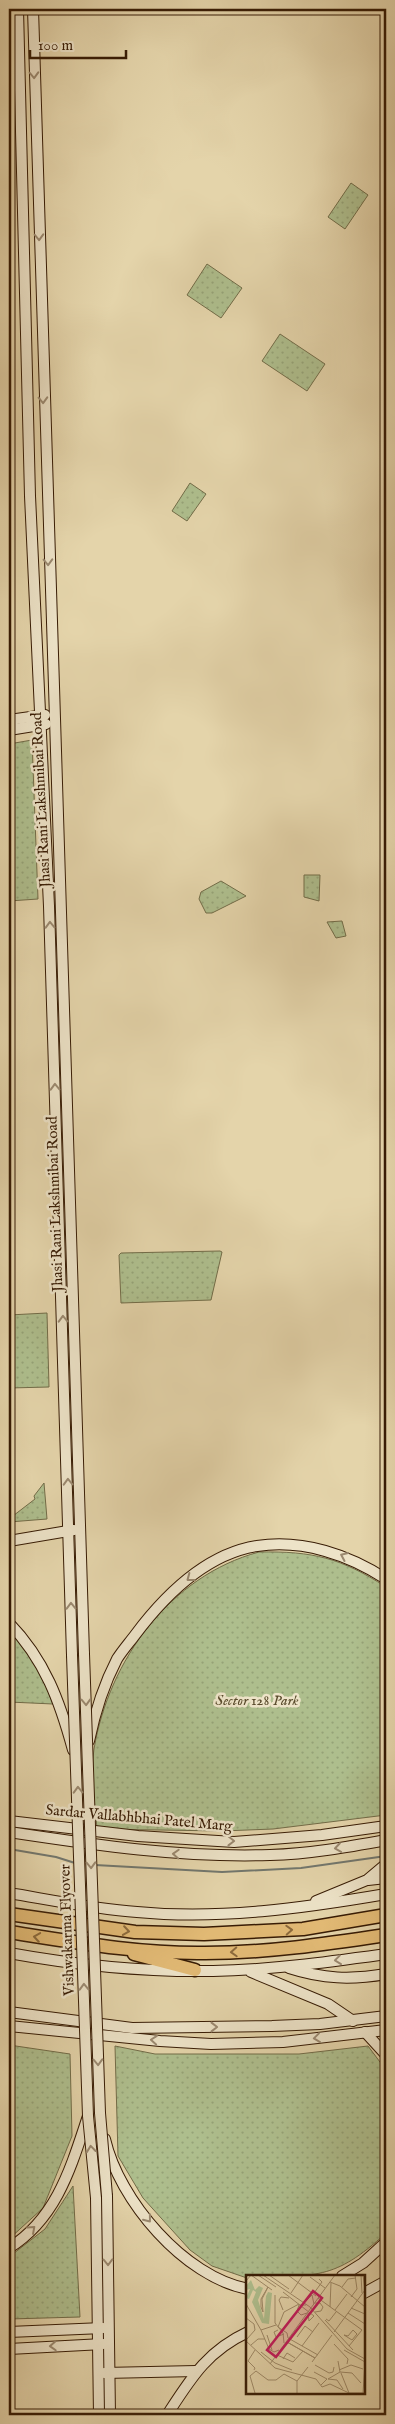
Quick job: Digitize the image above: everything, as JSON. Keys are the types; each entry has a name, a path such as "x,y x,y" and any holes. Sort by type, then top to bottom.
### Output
{"highway":[{"path":"9,1914 135,1932 204,1934 303,1929 386,1915"},
{"path":"9,1932 113,1946 204,1953 305,1948 386,1935"},
{"path":"113,1946 195,1970"}],"main road":[{"name":"Jhasi Rani Lakshmibai Road","path":"18,9 30,496 49,915 69,1530"},
{"name":"Jhasi Rani Lakshmibai Road","path":"33,9 52,719 61,915 82,1589"},
{"path":"9,730 52,719"},
{"path":"9,720 40,721"},
{"path":"9,1541 80,1529"},
{"name":"Vishwakarma Flyover","path":"69,1530 88,2116 96,2198 99,2415"},
{"path":"88,1750 94,1716 104,1686 118,1657 157,1606 175,1589 214,1562 236,1552 258,1546 279,1545 336,1552 386,1579"},
{"name":"Vishwakarma Flyover","path":"82,1589 100,2113 107,2196 110,2415"},
{"path":"9,1623 34,1653 48,1675 77,1763"},
{"name":"Sardar Vallabhbhai Patel Marg","path":"9,1821 138,1836 234,1842 322,1835 386,1826"},
{"name":"Sardar Vallabhbhai Patel Marg","path":"9,1832 159,1853 221,1856 298,1854 386,1840"},
{"path":"367,1880 386,1864"},
{"path":"279,1910 319,1900 367,1880 386,1878"},
{"path":"9,1893 137,1912 210,1914 296,1909 386,1894"},
{"path":"9,1954 143,1969 195,1970 244,1970 286,1967 386,1954"},
{"path":"286,1967 324,1977 343,1978 386,1974"},
{"path":"244,1970 275,1980 328,2004 353,2021"},
{"path":"9,2012 132,2028 272,2026 353,2021 386,2016"},
{"path":"9,2026 211,2044 253,2043 386,2030"},
{"path":"132,2028 132,2038"},
{"path":"365,2032 386,2054"},
{"path":"100,2113 108,2152 136,2204 173,2248 196,2268 234,2287 246,2289"},
{"path":"9,2248 36,2227 53,2207 72,2164 88,2116"},
{"path":"344,2275 363,2263 386,2242"},
{"path":"365,2292 386,2281"},
{"path":"9,2332 109,2328"},
{"path":"167,2415 196,2371 222,2346 246,2333"},
{"path":"9,2348 109,2344"},
{"path":"98,2373 196,2371"}],"green space":[{"path":"351,183 368,195 345,229 328,217"},
{"path":"207,264 242,288 221,318 187,295"},
{"path":"280,334 325,364 307,391 262,361"},
{"path":"190,483 206,494 187,521 172,511"},
{"path":"32,740 38,899 9,901 9,744"},
{"path":"304,875 320,875 319,901 304,897"},
{"path":"221,881 246,896 212,913 206,913 199,899 201,892"},
{"path":"342,921 346,936 336,938 327,922"},
{"path":"222,1252 211,1300 121,1303 119,1255 121,1253"},
{"path":"47,1313 49,1387 9,1388 9,1315"},
{"path":"44,1483 47,1519 9,1522 9,1519 35,1499 34,1496"},
{"name":"Sector 128 Park","path":"259,1552 295,1553 326,1558 355,1569 386,1587 386,1815 273,1829 222,1831 97,1829 93,1778 94,1749 102,1716 114,1684 129,1654 149,1626 172,1601 198,1580 227,1564"},
{"path":"9,1630 35,1664 53,1704 9,1702"},
{"path":"9,2045 70,2054 72,2136 43,2208 9,2239"},
{"path":"115,2046 155,2054 299,2054 368,2046 386,2070 386,2233 368,2249 337,2268 307,2275 246,2275 246,2278 212,2266 190,2250 143,2198 118,2156"},
{"path":"73,2186 80,2317 9,2319 9,2257 45,2229"}],"waterway":[{"path":"9,1849 56,1857 75,1863"},
{"path":"95,1865 222,1872 301,1868 386,1856"}]}
